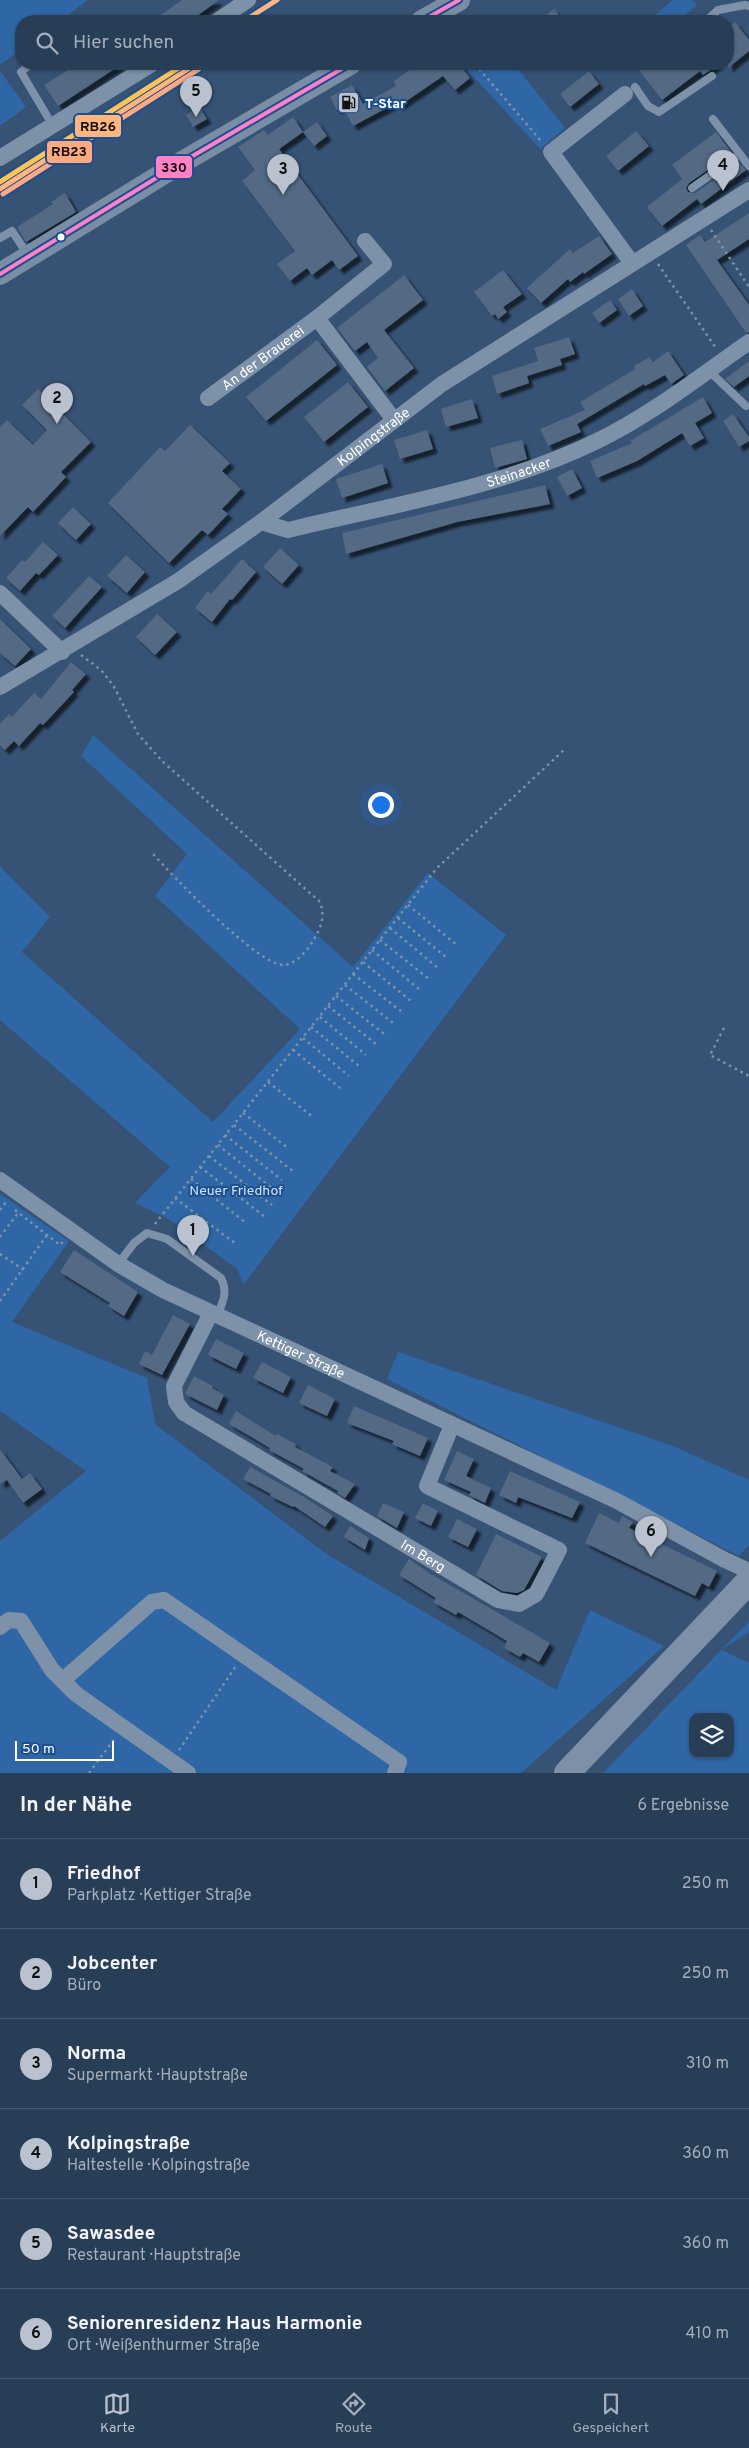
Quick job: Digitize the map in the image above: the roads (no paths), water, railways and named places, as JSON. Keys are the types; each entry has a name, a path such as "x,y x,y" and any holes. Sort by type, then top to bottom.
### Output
{"highway":[{"path":"591,1773 619,1732 749,1581"},
{"path":"567,1773 619,1732 749,1606"}],"main road":[{"path":"433,15 459,0"},
{"path":"0,274 137,185 339,70"}],"street":[{"path":"226,15 248,0"},
{"path":"0,158 142,70"},
{"path":"632,264 551,152 633,88"},
{"name":"Kolpingstraße","path":"0,687 178,581 261,522 442,384 749,190"},
{"name":"An der Brauerei","path":"208,398 317,318 384,264 365,241"},
{"name":"An der Brauerei","path":"317,318 394,420"},
{"name":"Steinacker","path":"261,522 288,530 482,484 539,465 597,441 644,414 749,342"},
{"path":"0,593 66,649"},
{"name":"Kettiger Straße","path":"0,1180 118,1264 163,1290 617,1501 723,1559 749,1571"},
{"name":"Im Berg","path":"214,1314 174,1386 176,1402 184,1413 498,1600 519,1604 536,1594 559,1550 427,1486 452,1425"},
{"path":"62,1680 152,1602 164,1600 399,1762 395,1773"},
{"path":"0,1627 9,1620 21,1621 52,1670 76,1694 188,1773"}],"lane":[{"path":"713,15 718,10 745,5 749,6"},
{"path":"23,70 20,72 53,126"},
{"path":"633,88 648,106 659,112 712,76"},
{"path":"713,119 749,166"},
{"path":"692,188 740,154"},
{"path":"0,238 12,231 28,256"},
{"path":"708,370 746,406"},
{"path":"118,1264 134,1243 148,1233 167,1239 221,1278 226,1287 224,1298 214,1314"}],"place":[{"name":"T-Star","path":"349,103"},
{"name":"Sawasdee","path":"196,117"},
{"name":"Kolpingstraße","path":"723,191"},
{"name":"Norma","path":"283,195"},
{"name":"Jobcenter","path":"57,424"},
{"name":"Friedhof","path":"193,1256"},
{"name":"Seniorenresidenz Haus Harmonie","path":"651,1557"}],"park label":[{"name":"Neuer Friedhof","path":"236,1190"}]}
